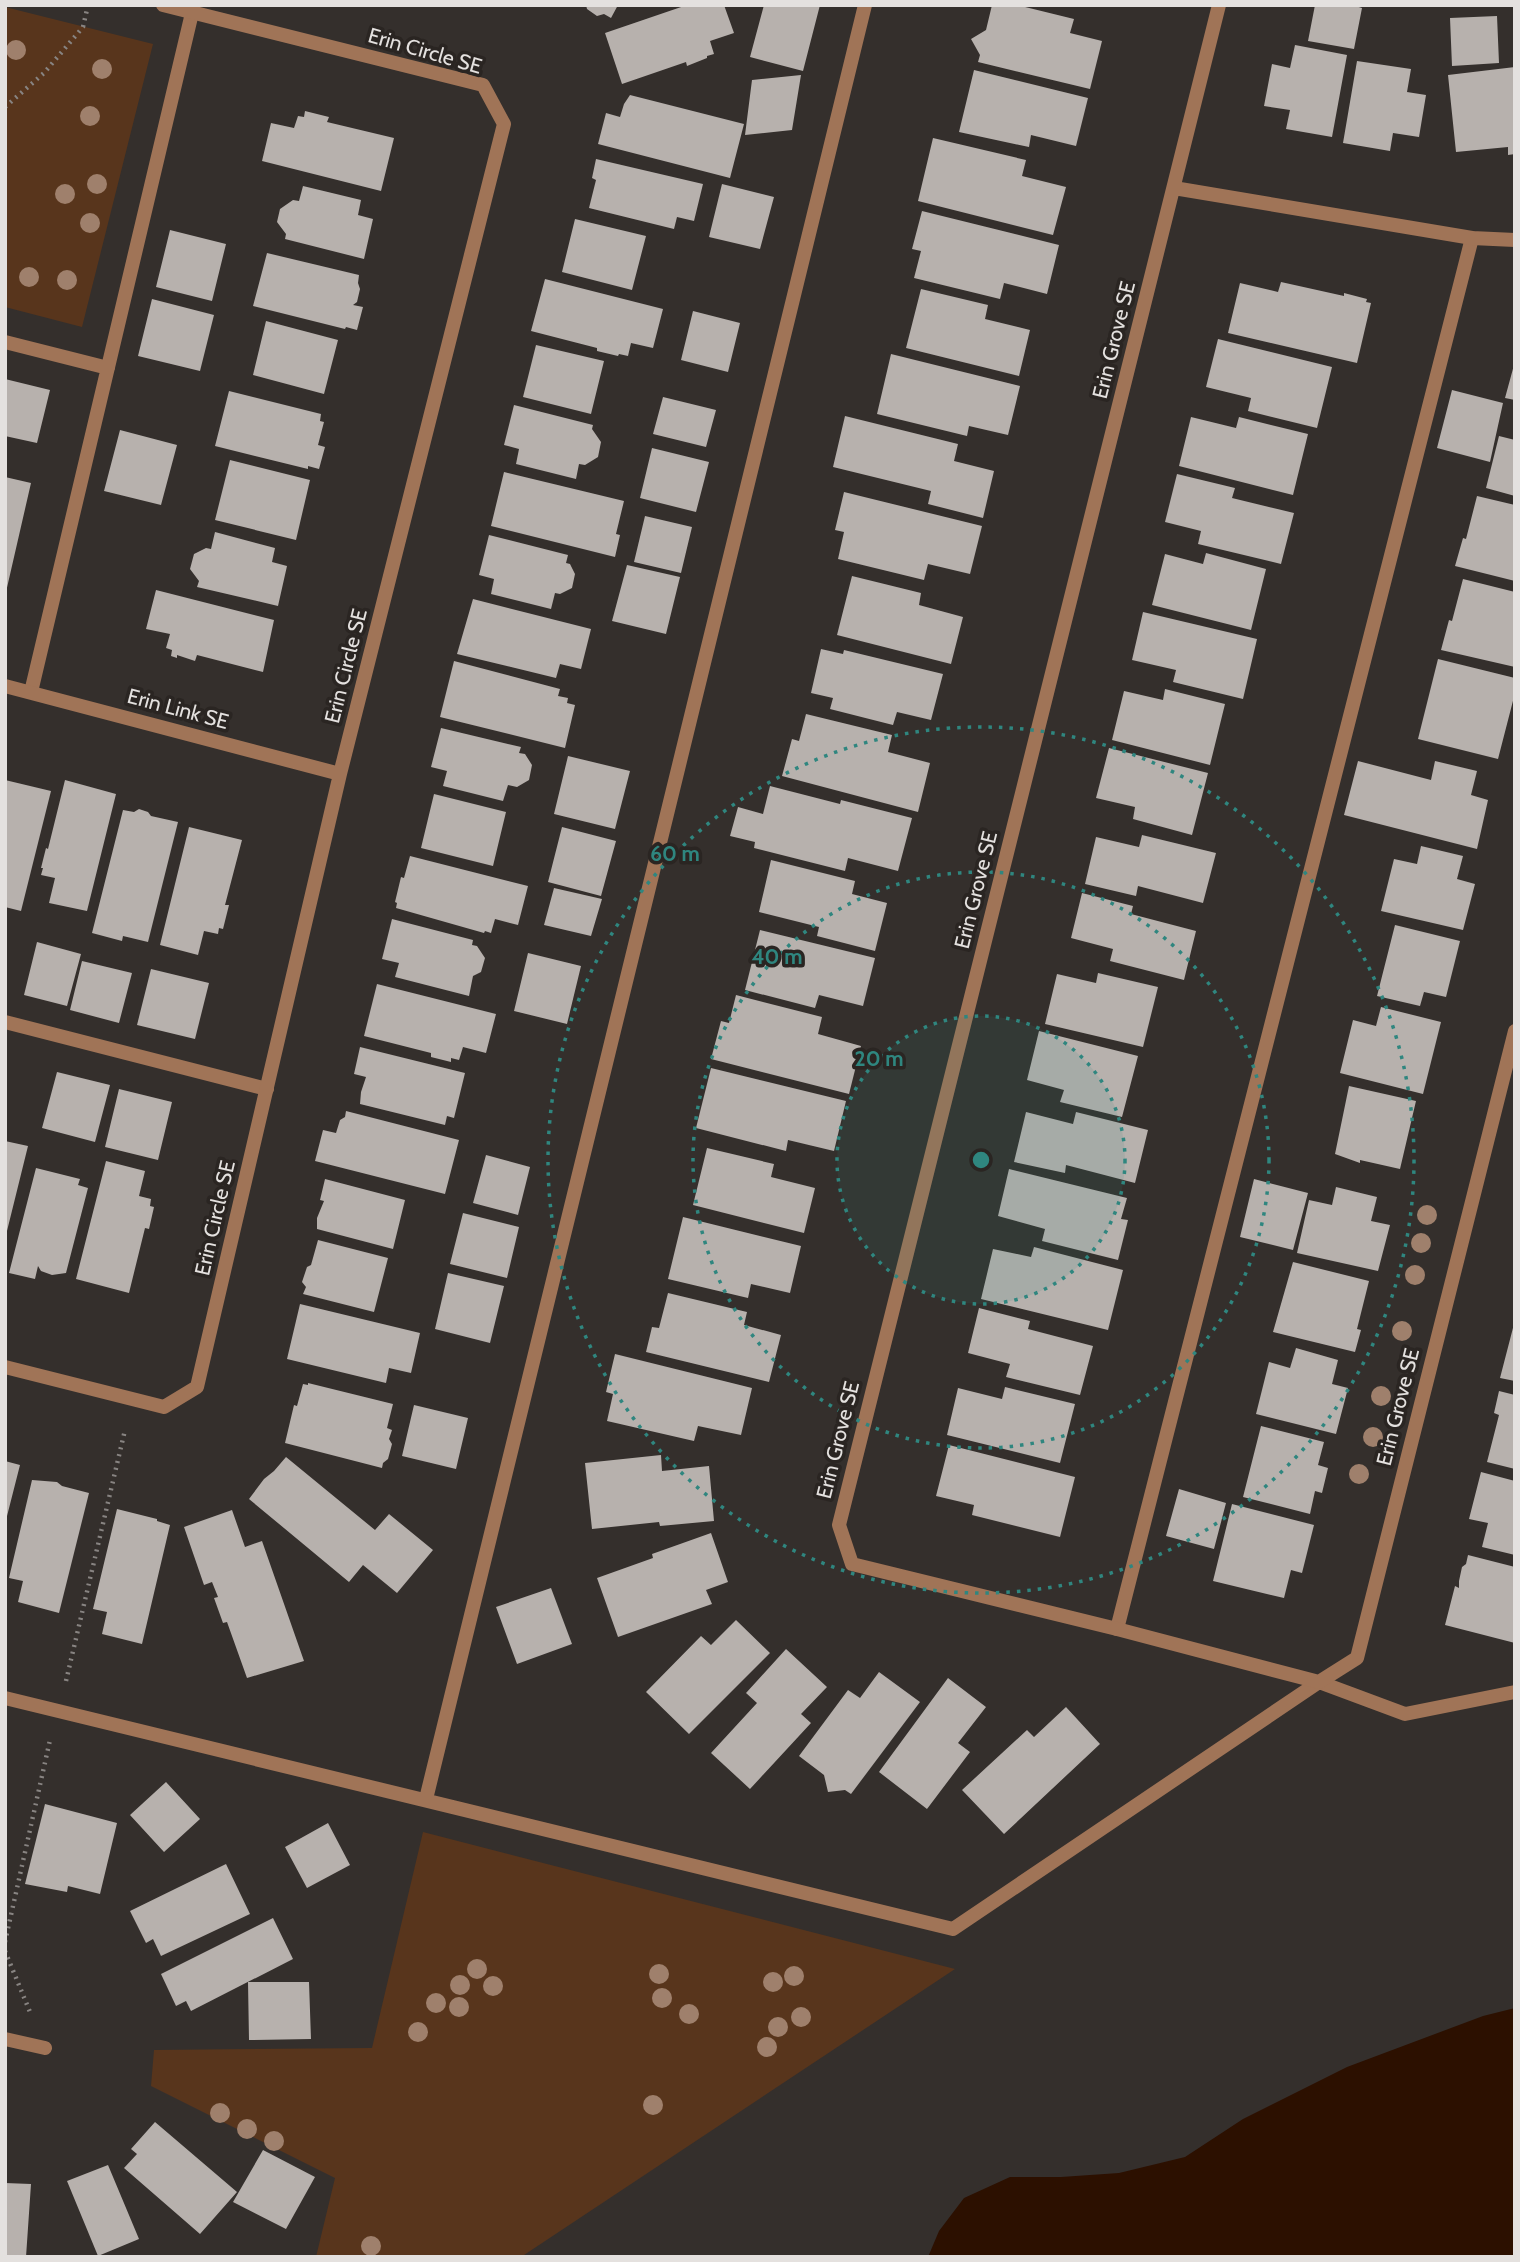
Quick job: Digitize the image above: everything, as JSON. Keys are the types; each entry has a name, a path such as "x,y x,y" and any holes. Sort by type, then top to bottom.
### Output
{"street":[{"name":"Erin Circle SE","path":"5,1367 164,1407 197,1387 340,774 504,124 483,85 163,5"},
{"path":"426,1799 865,5"},
{"name":"Erin Grove SE","path":"1219,5 839,1525 852,1564 1319,1682 1357,1658 1515,1031"},
{"path":"31,692 192,13"},
{"path":"1174,188 1472,239 1515,240"},
{"path":"1117,1629 1472,239"},
{"path":"5,342 108,368"},
{"name":"Erin Link SE","path":"5,686 340,774"},
{"path":"5,1022 267,1089"},
{"path":"5,1698 953,1929 1319,1682 1405,1714 1515,1692"},
{"path":"5,2039 45,2048"}],"path":[{"path":"5,107 44,73 83,27 88,5"},
{"path":"5,1942 48,1745 132,1399"},
{"path":"5,1951 45,2048"}],"shaded area":[{"path":"5,7 153,44 82,327 5,307"},
{"path":"423,1832 955,1969 521,2257 316,2257 335,2178 151,2086 154,2050 372,2048"},
{"path":"1515,2008 1515,2257 928,2257 939,2231 964,2198 1010,2177 1119,2173 1185,2157 1243,2119 1347,2067 1483,2016"}],"building":[{"path":"586,5 618,5 611,18 604,14 597,16 587,9"},
{"path":"687,5 724,5 734,33 710,41 714,54 707,58 687,66 686,62 622,84 605,33"},
{"path":"764,5 820,5 803,71 750,57"},
{"path":"992,5 1017,5 1074,19 1070,33 1102,41 1090,89 978,62 980,55 971,39 986,30"},
{"path":"1315,5 1352,5 1362,8 1354,49 1308,41"},
{"path":"1497,16 1499,63 1452,66 1450,18"},
{"path":"1295,45 1347,55 1332,137 1286,129 1290,110 1264,106 1272,64 1290,68"},
{"path":"1357,61 1411,69 1407,92 1426,95 1419,137 1393,133 1390,151 1343,143"},
{"path":"1515,67 1515,154 1508,155 1508,147 1456,152 1448,75"},
{"path":"974,70 1088,98 1076,146 1031,135 1029,147 959,132"},
{"path":"801,75 792,130 745,135 752,80"},
{"path":"630,95 744,124 730,178 598,144 606,113 620,117"},
{"path":"305,111 329,117 327,122 394,138 381,191 262,161 271,123 294,128 298,116 304,117"},
{"path":"933,138 1026,160 1022,176 1066,187 1053,235 918,201"},
{"path":"596,159 703,184 694,221 677,217 674,229 589,208 596,180 592,178"},
{"path":"722,184 774,197 760,249 709,237"},
{"path":"303,186 361,200 358,215 373,219 364,259 285,239 286,234 277,222 280,209 293,200 299,201"},
{"path":"922,211 1059,245 1047,294 1004,283 1000,299 914,278 921,251 912,249"},
{"path":"575,219 646,236 632,290 562,272"},
{"path":"170,230 226,244 212,301 156,287"},
{"path":"267,253 359,275 360,289 357,302 353,305 363,307 357,330 253,306"},
{"path":"545,279 663,309 653,348 631,343 628,356 618,356 531,331"},
{"path":"1281,282 1344,296 1344,293 1367,299 1366,302 1371,303 1357,363 1228,333 1240,283 1278,292"},
{"path":"921,289 988,305 985,319 1030,330 1019,376 906,348"},
{"path":"152,299 214,315 200,371 138,356"},
{"path":"693,311 740,323 728,372 681,360"},
{"path":"266,321 338,340 324,394 253,375"},
{"path":"1218,339 1332,367 1317,428 1248,411 1251,398 1206,387"},
{"path":"536,345 604,361 591,414 523,397"},
{"path":"891,354 1020,386 1008,435 969,426 967,436 877,414"},
{"path":"1515,365 1515,400 1505,398"},
{"path":"5,379 50,390 37,443 5,436"},
{"path":"1452,390 1503,403 1490,462 1437,448"},
{"path":"229,391 321,414 320,421 324,422 318,445 325,447 319,469 308,466 308,469 215,446"},
{"path":"663,397 716,410 706,447 653,434"},
{"path":"514,405 593,425 592,429 601,442 598,457 585,465 579,464 576,479 516,464 519,449 504,445"},
{"path":"845,416 958,444 954,461 994,471 983,518 928,504 931,491 833,467"},
{"path":"1191,417 1236,428 1239,417 1308,434 1293,495 1179,466"},
{"path":"120,430 177,445 161,505 104,491"},
{"path":"1499,436 1515,440 1515,496 1486,488"},
{"path":"652,448 709,462 696,512 640,498"},
{"path":"230,460 310,480 296,540 215,520"},
{"path":"504,472 624,501 616,534 620,535 615,557 491,526"},
{"path":"1177,474 1235,488 1232,498 1294,513 1281,564 1198,544 1201,531 1165,522"},
{"path":"5,477 31,483 6,592 5,592"},
{"path":"844,492 982,526 970,574 928,564 924,580 838,559 844,532 835,530"},
{"path":"1477,496 1515,505 1515,581 1455,566 1463,538 1466,539"},
{"path":"645,516 692,527 681,573 634,562"},
{"path":"215,532 275,548 272,562 287,566 278,606 197,587 199,581 190,569 194,554 206,548 211,549"},
{"path":"489,535 568,555 566,563 570,564 575,574 572,588 560,594 555,593 551,609 491,594 494,579 479,575"},
{"path":"1206,553 1266,569 1251,630 1152,605 1165,554 1203,564"},
{"path":"627,565 680,577 666,634 612,621"},
{"path":"852,576 921,593 919,605 963,617 951,664 837,635"},
{"path":"1463,579 1515,592 1515,667 1441,650"},
{"path":"156,590 274,620 263,672 197,655 195,661 177,655 177,658 171,656 172,650 166,648 170,634 146,629"},
{"path":"473,599 591,629 581,669 560,664 556,678 457,654"},
{"path":"1143,612 1257,639 1243,699 1173,682 1176,670 1132,660"},
{"path":"821,649 843,654 844,650 943,674 931,720 897,712 893,725 830,709 833,698 811,693"},
{"path":"1438,659 1515,678 1515,693 1498,759 1418,739"},
{"path":"454,661 560,689 558,696 568,698 567,703 575,705 565,748 440,717"},
{"path":"1165,689 1225,704 1210,765 1112,740 1124,691 1163,700"},
{"path":"806,714 892,735 888,752 930,763 918,812 782,776 792,739 799,741"},
{"path":"441,728 521,747 519,753 525,754 532,765 529,780 517,787 508,785 503,801 443,786 447,771 431,767"},
{"path":"1109,748 1208,773 1192,835 1133,819 1135,807 1096,798"},
{"path":"568,756 630,771 615,829 554,814"},
{"path":"1358,761 1431,780 1435,761 1477,771 1471,795 1488,800 1477,849 1344,815"},
{"path":"5,780 51,791 21,911 5,907"},
{"path":"65,780 116,794 87,911 49,903 55,878 41,875"},
{"path":"770,786 840,804 841,800 912,818 898,871 848,858 845,871 754,848 755,842 730,836 738,807 763,814"},
{"path":"434,794 506,812 493,866 421,848"},
{"path":"139,809 151,816 178,822 148,942 123,936 122,941 92,933 123,810 134,812"},
{"path":"189,827 242,840 225,905 229,905 223,929 219,928 218,934 204,931 198,955 160,945"},
{"path":"562,827 616,841 601,896 548,882"},
{"path":"1142,835 1216,853 1203,903 1138,886 1136,896 1085,884 1096,837 1139,847"},
{"path":"1421,846 1463,856 1457,879 1475,884 1463,930 1381,911 1394,859 1417,864"},
{"path":"410,856 528,886 518,925 495,919 491,933 484,933 396,908 401,877 404,878"},
{"path":"771,860 855,881 852,894 887,903 875,951 817,936 819,927 759,912"},
{"path":"554,888 602,899 591,936 544,925"},
{"path":"1082,893 1133,906 1131,914 1196,931 1184,980 1110,961 1113,949 1071,938"},
{"path":"392,919 473,940 472,945 477,946 485,958 481,972 473,976 469,996 395,977 399,963 382,959"},
{"path":"1395,925 1460,941 1446,997 1424,992 1420,1006 1377,996"},
{"path":"760,930 875,958 863,1006 819,995 815,1008 745,990"},
{"path":"37,942 81,954 67,1006 24,995"},
{"path":"528,953 581,966 567,1024 514,1011"},
{"path":"82,961 132,973 119,1023 70,1010"},
{"path":"151,969 209,983 195,1039 137,1025"},
{"path":"1098,973 1158,987 1143,1047 1045,1024 1057,974 1096,983"},
{"path":"377,984 496,1014 486,1053 463,1047 459,1060 451,1058 451,1062 431,1057 431,1053 364,1036"},
{"path":"736,995 822,1017 818,1034 861,1046 849,1094 711,1059 721,1021 729,1023"},
{"path":"1381,1007 1441,1022 1423,1094 1340,1073 1353,1020 1376,1026"},
{"path":"1039,1031 1138,1056 1122,1117 1060,1102 1064,1090 1027,1080"},
{"path":"360,1047 465,1073 454,1118 447,1116 445,1125 360,1104 366,1077 354,1074"},
{"path":"711,1068 846,1101 834,1151 788,1140 786,1151 696,1128"},
{"path":"57,1072 110,1085 95,1142 42,1128"},
{"path":"1349,1086 1416,1101 1400,1169 1360,1160 1360,1163 1335,1154"},
{"path":"119,1089 172,1102 158,1160 105,1147"},
{"path":"346,1111 459,1140 445,1194 315,1161 323,1130 336,1133"},
{"path":"1026,1112 1073,1124 1076,1112 1148,1130 1135,1183 1066,1165 1065,1173 1014,1162"},
{"path":"5,1141 28,1146 6,1235 5,1235"},
{"path":"707,1148 774,1164 771,1177 815,1188 804,1233 693,1205"},
{"path":"486,1155 530,1167 518,1215 473,1203"},
{"path":"106,1161 145,1171 139,1196 151,1199 150,1206 154,1207 149,1229 145,1228 129,1293 76,1279"},
{"path":"36,1168 80,1179 78,1185 88,1188 66,1273 52,1275 41,1271 38,1266 35,1279 9,1273"},
{"path":"1009,1169 1127,1198 1121,1219 1128,1220 1118,1260 1042,1241 1045,1229 998,1216"},
{"path":"325,1179 405,1200 393,1249 317,1229 317,1218 324,1201 320,1200"},
{"path":"1254,1179 1308,1193 1293,1250 1240,1237"},
{"path":"1336,1187 1377,1197 1371,1221 1390,1225 1378,1271 1297,1253 1309,1200 1332,1205"},
{"path":"463,1213 519,1227 507,1278 450,1264"},
{"path":"683,1217 801,1246 790,1293 751,1284 748,1298 668,1279"},
{"path":"318,1240 388,1258 374,1312 303,1294 306,1287 302,1282 307,1267 311,1265"},
{"path":"1034,1247 1123,1270 1108,1330 981,1299 993,1249 1031,1257"},
{"path":"1293,1262 1369,1281 1357,1329 1361,1330 1355,1352 1273,1332"},
{"path":"448,1273 504,1286 490,1343 435,1329"},
{"path":"668,1293 747,1312 744,1325 781,1335 769,1382 646,1352 652,1327 659,1328"},
{"path":"300,1304 420,1333 411,1373 389,1368 386,1383 287,1359"},
{"path":"979,1308 1030,1321 1028,1329 1093,1346 1080,1395 1006,1377 1010,1364 968,1353"},
{"path":"1515,1324 1515,1381 1500,1378"},
{"path":"1296,1348 1338,1360 1332,1384 1348,1388 1336,1434 1256,1414 1269,1362 1290,1368"},
{"path":"615,1354 752,1388 741,1435 698,1426 694,1441 607,1421 613,1394 606,1392"},
{"path":"303,1384 393,1404 387,1428 392,1430 389,1439 392,1444 382,1468 285,1443 294,1405 297,1406"},
{"path":"1005,1387 1075,1404 1060,1463 947,1435 958,1388 1002,1399"},
{"path":"1499,1391 1515,1395 1515,1469 1487,1462 1499,1415 1494,1413"},
{"path":"414,1405 468,1418 456,1469 402,1456"},
{"path":"1261,1426 1324,1442 1318,1465 1328,1468 1322,1493 1315,1491 1310,1514 1243,1497"},
{"path":"949,1445 1075,1477 1060,1537 972,1515 974,1505 936,1496"},
{"path":"661,1455 662,1471 709,1466 714,1521 660,1526 659,1522 592,1529 585,1463"},
{"path":"286,1457 375,1530 389,1514 433,1550 397,1593 363,1565 349,1582 249,1499"},
{"path":"5,1461 20,1465 6,1520 5,1520"},
{"path":"1481,1472 1515,1481 1515,1555 1482,1547 1488,1523 1469,1519"},
{"path":"32,1480 57,1482 62,1486 89,1493 59,1613 18,1602 23,1581 9,1578"},
{"path":"1179,1489 1226,1503 1214,1549 1166,1536"},
{"path":"1232,1504 1314,1525 1302,1573 1291,1570 1284,1598 1213,1581"},
{"path":"117,1509 170,1525 142,1644 102,1634 107,1612 93,1609"},
{"path":"232,1510 245,1547 262,1541 304,1661 247,1678 227,1622 223,1623 214,1598 218,1597 212,1582 204,1585 184,1527"},
{"path":"711,1533 728,1582 706,1590 712,1604 618,1637 597,1578 653,1558 652,1554"},
{"path":"1468,1555 1515,1567 1515,1643 1445,1625 1455,1586 1459,1588 1462,1567 1466,1564"},
{"path":"551,1588 572,1644 517,1664 496,1607"},
{"path":"736,1620 770,1653 689,1734 646,1692 701,1636 711,1645"},
{"path":"786,1649 827,1687 801,1714 811,1723 750,1789 711,1753 757,1703 746,1693"},
{"path":"879,1672 920,1702 851,1794 845,1790 828,1792 824,1775 799,1756 848,1690 860,1698"},
{"path":"948,1678 986,1707 958,1743 970,1752 927,1809 879,1772"},
{"path":"1066,1707 1100,1744 1004,1834 962,1790 1027,1730 1034,1737"},
{"path":"166,1782 200,1819 164,1852 130,1815"},
{"path":"45,1804 117,1823 100,1894 68,1886 67,1892 25,1884"},
{"path":"328,1823 350,1865 307,1888 285,1847"},
{"path":"226,1864 250,1914 161,1956 153,1939 146,1943 130,1911"},
{"path":"273,1918 293,1959 191,2011 186,2001 176,2006 161,1974"},
{"path":"248,1982 309,1982 311,2039 249,2040"},
{"path":"155,2122 237,2192 200,2234 124,2168 137,2154 131,2149"},
{"path":"263,2150 315,2177 286,2229 233,2202"},
{"path":"108,2165 139,2239 98,2256 67,2181"},
{"path":"5,2183 31,2184 26,2257 5,2257"}]}
